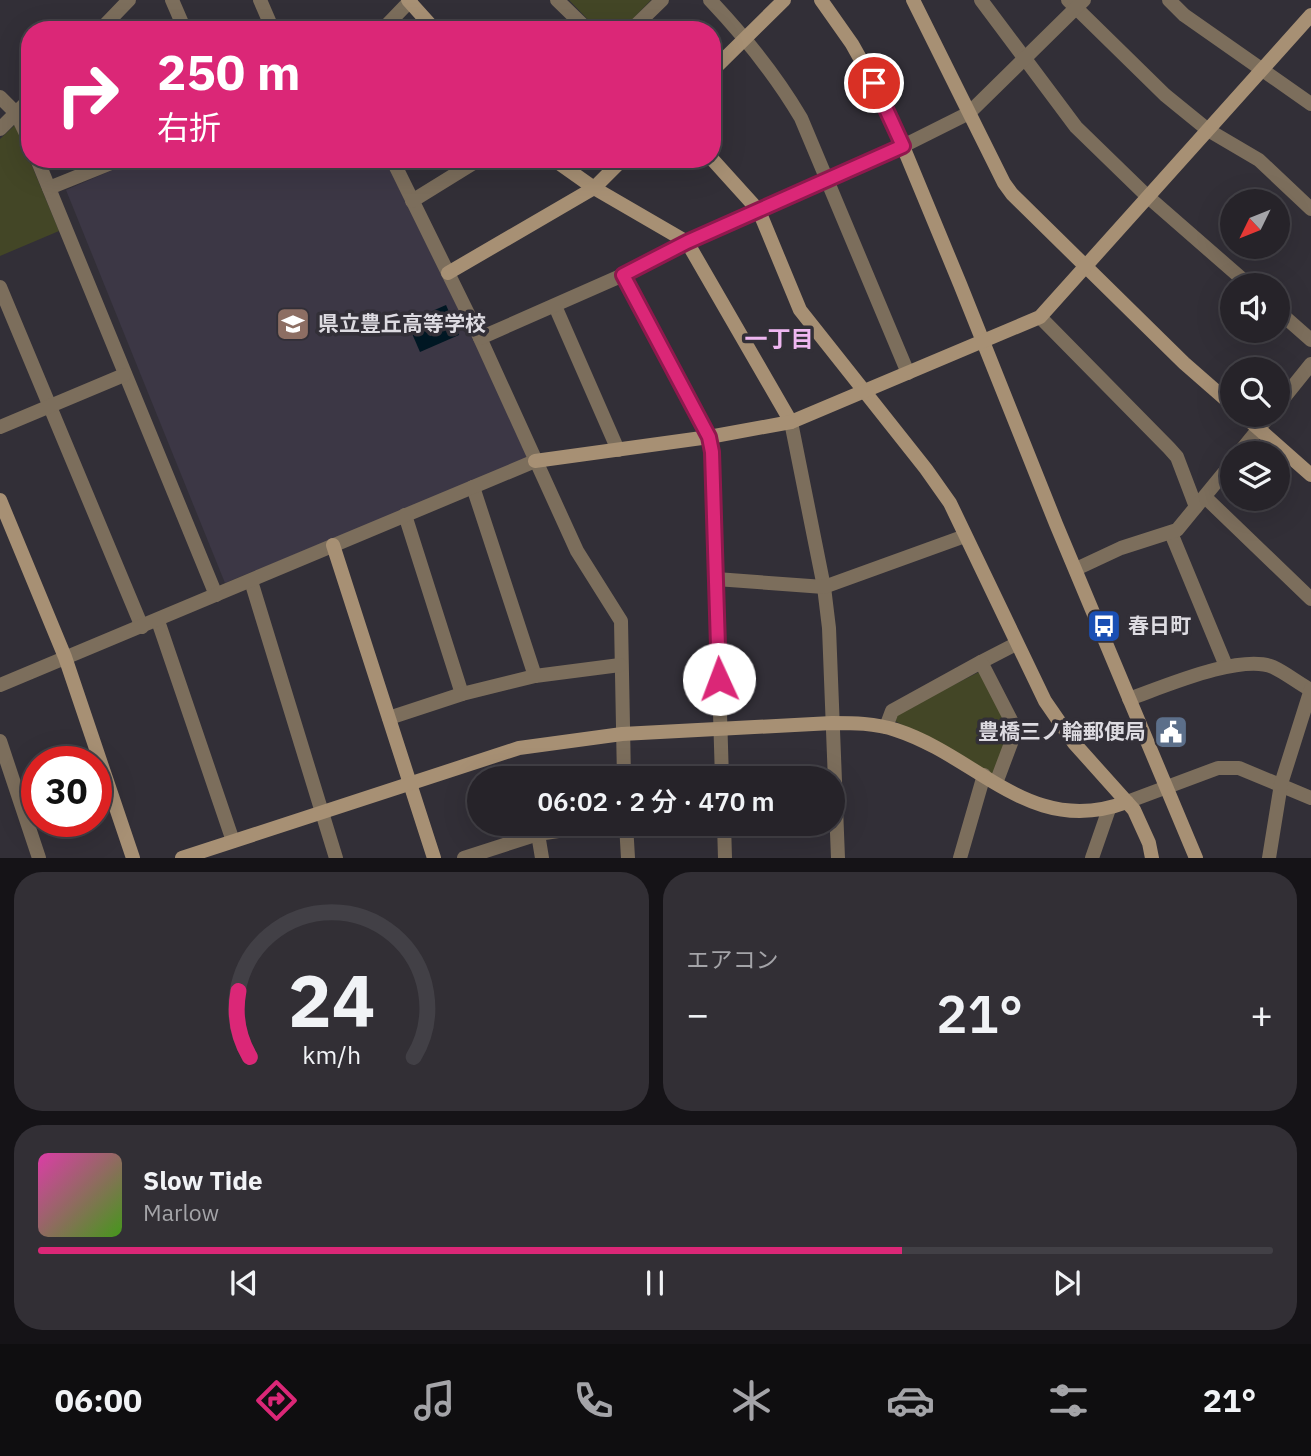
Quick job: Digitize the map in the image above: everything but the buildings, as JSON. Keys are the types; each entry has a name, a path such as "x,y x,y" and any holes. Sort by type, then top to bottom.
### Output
{"street":[{"path":"109,21 130,0"},
{"path":"172,0 181,21"},
{"path":"557,0 579,21"},
{"path":"640,21 662,0"},
{"path":"710,0 746,38 802,118 908,373"},
{"path":"721,62 784,0"},
{"path":"821,0 852,44 885,103 1196,858"},
{"path":"913,0 1004,183 1012,194 1184,363 1220,394"},
{"path":"981,0 1076,127 1147,196 1235,273"},
{"path":"1169,0 1184,15 1311,104"},
{"path":"391,21 410,1 427,21"},
{"path":"266,3 271,21"},
{"path":"480,338 623,275 687,242 903,146 969,113 1025,60 1076,3 1165,96 1208,130 1259,160 1308,201"},
{"path":"0,685 535,461 709,437 792,422 1040,317 1311,16"},
{"path":"0,97 16,113 21,123"},
{"path":"0,129 21,108"},
{"path":"41,168 216,595"},
{"path":"49,188 99,168"},
{"path":"396,168 480,338 578,551 621,621 623,766"},
{"path":"412,201 465,168"},
{"path":"566,168 594,188 687,242 792,422 824,587 838,858"},
{"path":"448,274 594,188 614,168"},
{"path":"720,168 760,211 800,310 866,391 950,503 1016,644 1055,716 1088,760 1140,820 1152,858"},
{"path":"623,275 709,437 712,452 722,766"},
{"path":"0,287 142,627"},
{"path":"555,306 618,450"},
{"path":"1040,317 1177,457 1201,502 1311,599"},
{"path":"1290,322 1311,340"},
{"path":"1290,390 1311,363"},
{"path":"0,427 124,375"},
{"path":"1257,427 1311,475"},
{"path":"1249,441 1259,429"},
{"path":"1076,569 1121,548 1177,530 1220,478"},
{"path":"473,487 535,677"},
{"path":"0,500 65,657 133,858"},
{"path":"405,515 462,694"},
{"path":"1171,533 1226,666"},
{"path":"716,579 824,587 965,536"},
{"path":"333,545 434,858"},
{"path":"251,581 336,858"},
{"path":"158,621 233,841"},
{"path":"886,727 892,711 1016,644"},
{"path":"960,858 990,779 1016,730 981,662"},
{"path":"1129,699 1226,666 1248,664 1272,667 1311,690 1281,784 1269,858"},
{"path":"389,718 462,694 535,677 620,665"},
{"path":"182,858 519,748 622,734 721,728 832,723 886,727 923,741 1035,804 1052,809 1087,812 1109,809 1226,767 1239,768 1311,797"},
{"path":"0,741 39,858"},
{"path":"1092,858 1109,809"},
{"path":"464,858 532,836"},
{"path":"538,836 542,858"},
{"path":"627,836 628,858"},
{"path":"724,836 724,858"}],"shaded area":[{"name":"県立豊丘高等学校","path":"117,168 391,168 531,458 225,583 66,190"}],"green space":[{"path":"569,0 651,0 631,21 589,21"},
{"path":"15,125 21,139 21,168 33,168 59,231 0,256 0,139"},
{"path":"981,671 1010,734 995,776 895,721 898,713"}],"water":[{"path":"446,305 459,335 420,352 407,322"}],"place":[{"name":"県立豊丘高等学校","path":"293,324"},
{"name":"春日町","path":"1104,626"},
{"name":"豊橋三ノ輪郵便局","path":"1171,732"}],"district":[{"name":"一丁目","path":"779,339"}],"route":[{"path":"719,679 715,514 709,437 623,275 687,242 903,146 874,83"}]}
